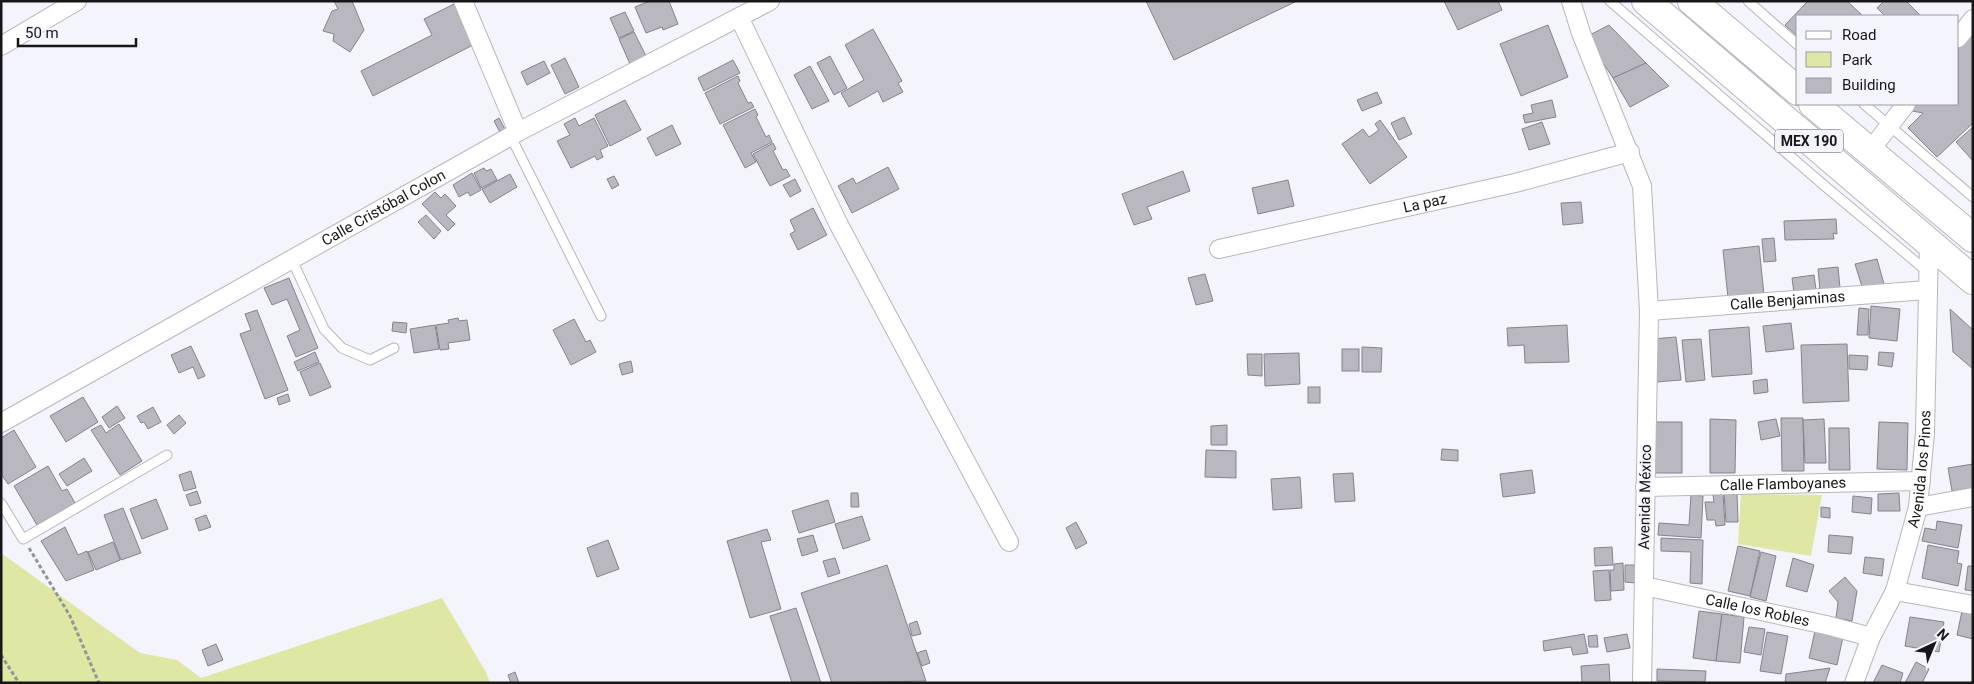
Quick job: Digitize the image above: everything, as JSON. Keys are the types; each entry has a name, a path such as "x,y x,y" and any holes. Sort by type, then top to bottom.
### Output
{"main road":[{"name":"MEX 190","path":"1646,1 1973,280"},
{"path":"1692,1 1796,89"},
{"name":"MEX 190","path":"1814,105 1973,238"}],"street":[{"path":"1,46 77,1"},
{"path":"463,1 515,134"},
{"name":"Calle Cristóbal Colon","path":"1,423 515,134 770,1"},
{"name":"Avenida México","path":"1571,1 1581,33 1642,186 1649,311 1642,683"},
{"path":"740,17 839,226 1009,542"},
{"path":"1959,37 1973,19"},
{"path":"1869,152 1905,105"},
{"name":"La paz","path":"1220,249 1515,183 1630,152"},
{"name":"Avenida los Pinos","path":"1854,683 1871,637 1895,591 1918,507 1925,433 1929,244"},
{"name":"Calle Benjaminas","path":"1649,311 1927,290"},
{"name":"Calle Flamboyanes","path":"1645,487 1921,481"},
{"path":"1918,507 1973,497"},
{"name":"Calle los Robles","path":"1644,586 1826,624 1871,637"},
{"path":"1895,591 1973,605"}],"lane":[{"path":"1610,1 1928,272"},
{"path":"1748,1 1796,43"},
{"path":"1865,105 1973,197"},
{"path":"515,134 602,316"},
{"path":"292,260 324,328 342,348 370,360 394,348"},
{"path":"1,503 23,539 167,456"}],"path":[{"path":"23,539 70,616 99,683"},
{"path":"1,655 19,683"}],"green space":[{"path":"1741,494 1822,495 1811,556 1738,544"},
{"path":"1,553 140,653 177,660 201,678 442,598 486,672 490,683 1,683"}],"building":[{"path":"334,1 352,1 364,30 350,52 333,41 334,34 323,31 332,11 338,9"},
{"path":"650,1 669,1 678,24 663,30 662,27 646,33 635,7"},
{"path":"1146,1 1297,1 1174,60"},
{"path":"1444,1 1498,1 1502,10 1458,30"},
{"path":"1808,1 1847,1 1862,15 1796,15 1796,35 1785,25"},
{"path":"1884,1 1906,1 1920,15 1884,15 1877,8"},
{"path":"454,4 475,44 373,96 361,71 432,35 424,19"},
{"path":"625,12 634,31 619,38 610,18"},
{"path":"1973,24 1973,123 1937,157 1908,128 1923,113 1907,110 1911,105 1959,105 1959,43"},
{"path":"1548,25 1568,77 1521,96 1500,44"},
{"path":"1609,25 1646,63 1613,78 1586,37"},
{"path":"873,29 902,81 898,83 903,92 883,102 878,91 849,107 841,93 864,80 845,45"},
{"path":"634,32 646,56 630,64 619,39"},
{"path":"830,56 847,88 834,95 817,63"},
{"path":"565,58 579,87 565,94 551,65"},
{"path":"733,60 740,73 704,91 698,78"},
{"path":"544,61 550,73 527,85 521,72"},
{"path":"1646,63 1669,86 1630,107 1613,78"},
{"path":"810,66 829,101 812,109 794,75"},
{"path":"738,76 740,81 738,83 748,103 751,102 754,107 720,124 705,93"},
{"path":"1377,92 1382,103 1362,111 1357,100"},
{"path":"625,100 641,130 610,146 595,115"},
{"path":"1552,100 1556,117 1525,123 1523,115 1533,113 1531,105"},
{"path":"755,109 758,115 756,117 766,137 769,135 772,142 751,153 756,162 745,168 723,125"},
{"path":"1404,117 1412,134 1399,140 1391,123"},
{"path":"499,118 507,133 502,136 494,121"},
{"path":"575,118 579,126 594,118 608,146 600,150 603,157 597,160 595,156 571,168 557,141 570,135 564,124"},
{"path":"1380,120 1407,157 1370,184 1342,144 1363,129 1369,137 1379,130 1375,124"},
{"path":"1542,122 1550,144 1529,150 1522,129"},
{"path":"672,125 681,144 656,156 647,138"},
{"path":"1973,127 1973,161 1956,142"},
{"path":"773,143 776,149 773,151 783,170 786,169 790,176 770,186 753,154"},
{"path":"888,167 899,189 852,213 838,186 853,178 856,184"},
{"path":"484,168 486,171 491,169 497,180 481,188 474,173"},
{"path":"1183,171 1190,191 1147,207 1152,219 1134,225 1122,194"},
{"path":"472,173 481,190 470,196 468,192 459,197 453,185"},
{"path":"510,174 517,187 490,203 482,189"},
{"path":"614,176 619,185 612,189 607,179"},
{"path":"795,179 801,191 790,197 783,185"},
{"path":"1288,180 1294,206 1258,214 1252,188"},
{"path":"435,192 441,198 445,194 456,206 446,215 455,224 448,231 422,204"},
{"path":"1581,202 1583,223 1563,225 1561,203"},
{"path":"813,208 827,235 798,250 790,234 795,231 790,220"},
{"path":"426,215 441,231 434,239 418,222"},
{"path":"1836,219 1837,234 1833,233 1834,239 1785,240 1784,221"},
{"path":"1774,238 1776,261 1764,262 1762,239"},
{"path":"1759,246 1764,295 1728,298 1723,250"},
{"path":"1877,259 1884,284 1863,290 1855,264"},
{"path":"1838,267 1840,288 1820,290 1818,269"},
{"path":"1205,274 1213,301 1196,305 1188,278"},
{"path":"1814,275 1816,290 1794,293 1792,278"},
{"path":"289,278 318,348 296,357 287,336 300,330 287,299 272,305 264,288"},
{"path":"1871,306 1900,309 1897,341 1869,338"},
{"path":"1859,308 1869,309 1868,335 1857,335"},
{"path":"1950,309 1973,330 1973,369 1953,352"},
{"path":"257,310 288,390 265,399 240,334 251,330 245,314"},
{"path":"458,318 459,321 467,320 470,340 448,343 449,349 440,350 436,325 449,323 448,320"},
{"path":"574,319 586,342 590,340 596,352 571,365 553,330"},
{"path":"393,322 407,323 406,333 392,331"},
{"path":"1791,323 1794,349 1766,352 1763,326"},
{"path":"435,325 439,349 414,353 410,329"},
{"path":"1567,325 1569,362 1525,363 1524,345 1508,346 1507,328"},
{"path":"1749,327 1752,374 1712,377 1709,330"},
{"path":"1676,337 1681,380 1656,382 1652,339"},
{"path":"1701,339 1705,380 1686,382 1682,340"},
{"path":"1847,344 1849,401 1803,403 1801,345"},
{"path":"191,346 205,376 198,379 193,367 179,373 171,355"},
{"path":"1362,347 1382,348 1381,372 1362,372"},
{"path":"1342,349 1359,349 1359,371 1342,371"},
{"path":"315,352 319,362 298,371 294,362"},
{"path":"1879,352 1894,353 1892,367 1878,365"},
{"path":"1299,353 1300,384 1265,386 1264,354"},
{"path":"1247,354 1262,354 1262,376 1248,375"},
{"path":"1849,355 1868,356 1867,370 1849,369"},
{"path":"631,361 633,372 622,375 619,364"},
{"path":"320,363 331,387 310,396 300,372"},
{"path":"1767,379 1768,392 1754,394 1753,381"},
{"path":"1308,387 1320,387 1320,403 1308,403"},
{"path":"288,394 290,401 279,405 277,398"},
{"path":"83,397 98,422 66,442 50,416"},
{"path":"117,406 125,418 109,428 102,417"},
{"path":"153,407 161,422 148,429 137,416"},
{"path":"179,415 186,423 174,434 167,425"},
{"path":"1781,418 1803,418 1804,471 1782,471"},
{"path":"1710,419 1736,420 1735,473 1710,473"},
{"path":"1776,419 1780,436 1761,440 1758,422"},
{"path":"1824,419 1826,463 1805,463 1803,420"},
{"path":"1655,422 1682,422 1682,473 1655,473"},
{"path":"1879,422 1908,423 1907,470 1877,469"},
{"path":"119,424 142,461 120,475 91,430 101,425 106,433"},
{"path":"1227,425 1227,445 1211,445 1211,426"},
{"path":"1829,428 1849,428 1850,470 1829,470"},
{"path":"14,430 36,467 8,484 1,474 1,438"},
{"path":"1442,449 1458,450 1458,461 1441,460"},
{"path":"1206,450 1236,451 1236,478 1205,477"},
{"path":"84,458 92,471 67,486 59,474"},
{"path":"1973,464 1973,488 1952,491 1948,468"},
{"path":"48,466 62,491 67,489 75,503 37,525 14,486"},
{"path":"1532,470 1535,493 1503,497 1500,474"},
{"path":"191,471 196,488 184,491 179,475"},
{"path":"1353,473 1355,501 1335,502 1333,474"},
{"path":"1300,477 1302,508 1273,510 1271,479"},
{"path":"197,491 201,503 190,506 186,495"},
{"path":"851,493 858,493 859,507 851,507"},
{"path":"1724,493 1737,493 1738,522 1726,522"},
{"path":"1899,493 1900,511 1878,511 1878,494"},
{"path":"1723,494 1725,525 1716,526 1715,520 1707,520 1705,502 1714,502 1713,495"},
{"path":"1691,495 1703,496 1701,538 1658,535 1659,523 1689,525"},
{"path":"1853,496 1872,498 1871,514 1852,512"},
{"path":"156,499 168,529 142,539 130,509"},
{"path":"828,500 835,522 799,533 792,511"},
{"path":"1821,507 1830,508 1830,518 1821,517"},
{"path":"123,508 141,553 121,560 104,515"},
{"path":"206,515 211,527 199,531 195,519"},
{"path":"862,516 870,540 843,549 835,524"},
{"path":"1937,521 1962,525 1958,548 1922,541 1925,528 1936,530"},
{"path":"1076,522 1087,543 1076,549 1066,528"},
{"path":"65,527 78,555 87,551 94,570 66,581 41,541"},
{"path":"767,529 771,540 761,542 781,609 750,618 727,541"},
{"path":"813,535 818,551 802,556 797,539"},
{"path":"1829,535 1853,537 1851,554 1828,552"},
{"path":"1661,538 1703,540 1702,584 1690,583 1691,552 1661,551"},
{"path":"608,540 619,569 597,577 587,548"},
{"path":"113,542 120,560 96,570 88,552"},
{"path":"1928,545 1959,551 1957,563 1962,564 1958,586 1922,578"},
{"path":"1738,546 1760,551 1750,596 1728,591"},
{"path":"1612,547 1613,565 1595,566 1594,548"},
{"path":"1761,552 1776,556 1766,601 1750,597"},
{"path":"1865,557 1884,559 1882,576 1863,573"},
{"path":"835,558 840,573 828,577 823,561"},
{"path":"1793,558 1814,565 1807,592 1786,586"},
{"path":"1623,563 1624,590 1611,591 1610,570 1614,570 1614,564"},
{"path":"887,565 926,681 832,683 801,593"},
{"path":"1625,565 1636,565 1636,583 1625,582"},
{"path":"1968,566 1973,566 1973,591 1965,590"},
{"path":"1609,570 1611,600 1595,601 1593,571"},
{"path":"1845,577 1857,591 1852,621 1836,618 1838,602 1829,591"},
{"path":"796,608 821,683 792,683 770,616"},
{"path":"1699,611 1722,614 1716,661 1693,658"},
{"path":"1962,611 1973,613 1973,639 1957,635"},
{"path":"1722,614 1744,617 1740,663 1716,661"},
{"path":"1910,617 1944,622 1939,652 1905,646"},
{"path":"917,621 921,634 912,636 909,624"},
{"path":"1749,627 1765,629 1761,655 1744,652"},
{"path":"1815,631 1843,637 1837,665 1809,658"},
{"path":"1767,632 1788,636 1781,674 1760,671"},
{"path":"1584,634 1588,653 1573,655 1571,647 1544,651 1543,641"},
{"path":"1627,634 1630,648 1607,652 1604,638"},
{"path":"1597,635 1598,647 1589,647 1588,636"},
{"path":"216,644 223,660 208,666 202,650"},
{"path":"926,650 930,663 922,666 917,653"},
{"path":"1916,662 1929,669 1922,683 1905,683"},
{"path":"1609,664 1610,683 1582,683 1581,666"},
{"path":"1882,665 1903,673 1900,683 1873,683"},
{"path":"1830,668 1825,683 1785,683 1786,674"},
{"path":"1657,669 1706,671 1705,682 1657,681"},
{"path":"515,672 519,683 511,683 508,675"}]}
